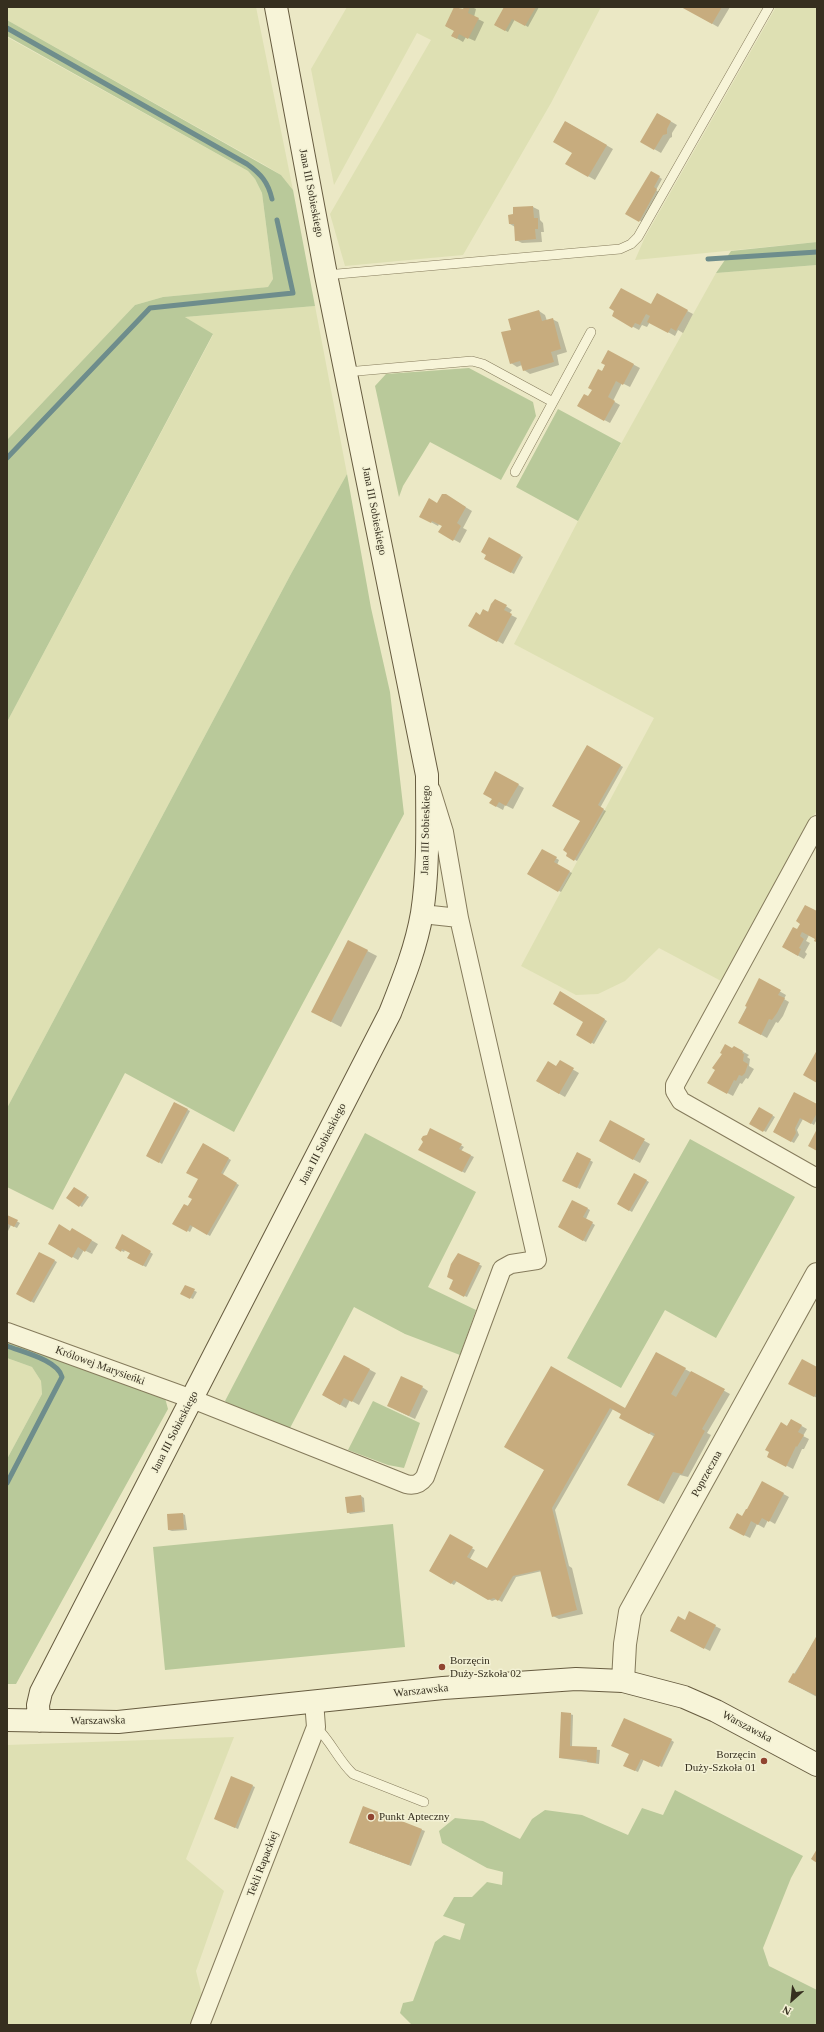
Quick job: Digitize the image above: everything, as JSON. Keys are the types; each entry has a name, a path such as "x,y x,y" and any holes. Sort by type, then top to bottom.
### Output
{"main road":[{"name":"Jana III Sobieskiego","path":"39,1721 38,1705 40,1692 390,1013 409,963 422,914 428,854 427,775 326,275 276,7"},
{"name":"Poprzeczna","path":"623,1682 625,1644 630,1612 817,1274"},
{"name":"Warszawska","path":"7,1720 118,1722 508,1682 576,1679 623,1682 696,1702 728,1717 817,1765"}],"street":[{"path":"422,914 459,918 444,832 427,775"},
{"path":"817,825 675,1085 675,1091 681,1101 817,1178"},
{"name":"Królowej Marysieńki","path":"7,1332 192,1399 406,1484 417,1485 425,1477 502,1269 511,1264 537,1260 459,918"},
{"name":"Tekli Rapackiej","path":"200,2025 316,1727 314,1701"}],"lane":[{"path":"326,275 620,249 631,244 638,237 769,7"},
{"path":"515,472 591,332"},
{"path":"346,372 472,361 483,364 553,402"},
{"path":"316,1727 324,1735 345,1766 353,1774 424,1802"}],"green space":[{"path":"7,7 256,7 293,190 281,175 263,164 7,20"},
{"path":"347,7 601,7 551,103 463,255 345,266 330,214 431,40 417,33 334,185 311,69"},
{"path":"776,7 817,7 817,242 635,260 645,237"},
{"path":"7,20 281,175 293,190 315,306 185,317 213,334 7,722 7,440 135,305 163,297 268,287 273,279 262,193 255,179 248,171 7,36"},
{"path":"7,37 248,171 255,179 262,193 273,279 268,287 163,297 135,305 7,440"},
{"path":"817,242 817,265 716,273 731,251"},
{"path":"817,265 817,810 723,982 659,948 625,981 598,994 576,995 521,966 654,718 514,644 578,521 716,273"},
{"path":"315,306 347,474 292,572 7,1108 7,722 213,335 185,317"},
{"path":"469,368 533,402 536,416 501,480 430,442 403,486 399,497 375,386 386,374"},
{"path":"558,409 621,443 578,521 516,487"},
{"path":"347,474 371,608 390,692 404,814 234,1132 125,1073 53,1210 7,1187 7,1108 292,572"},
{"path":"365,1133 476,1192 428,1287 476,1310 460,1355 405,1334 354,1307 290,1428 230,1405 225,1401"},
{"path":"690,1139 795,1197 716,1338 665,1310 621,1388 567,1358"},
{"path":"7,1340 165,1398 168,1409 16,1684 7,1684 7,1459 42,1394 41,1381 32,1367 7,1358"},
{"path":"7,1358 32,1367 41,1381 42,1394 7,1459"},
{"path":"373,1401 420,1423 404,1468 388,1465 348,1450"},
{"path":"393,1524 405,1647 165,1670 153,1547"},
{"path":"234,1737 186,1859 224,1891 196,1971 203,1999 193,2025 7,2025 7,1745"},
{"path":"675,1790 803,1856 791,1878 763,1948 769,1966 817,1990 817,2025 412,2025 400,2013 403,2003 413,2001 435,1942 444,1935 460,1940 465,1924 443,1916 454,1897 472,1897 487,1882 502,1885 503,1872 487,1868 442,1843 439,1831 455,1818 483,1821 520,1839 532,1819 545,1810 582,1815 628,1835 642,1808 663,1815"}],"building":[{"path":"454,7 463,9 464,7 470,7 468,13 479,18 468,39 459,34 457,39 451,36 454,31 445,26"},
{"path":"504,7 536,7 525,26 512,19 505,31 494,25"},
{"path":"681,7 722,7 712,24"},
{"path":"657,113 671,121 667,129 667,134 663,135 654,150 640,142"},
{"path":"565,121 607,145 588,177 565,164 572,153 553,142"},
{"path":"651,171 660,176 654,187 657,189 639,222 625,214"},
{"path":"533,206 534,218 538,218 538,229 535,229 536,239 515,241 514,224 509,224 508,215 513,214 513,207"},
{"path":"621,288 651,304 657,293 688,310 676,331 671,328 668,333 647,322 650,316 646,314 640,325 635,323 632,328 612,316 614,311 609,308"},
{"path":"539,310 542,321 553,318 561,349 551,352 554,362 523,371 520,361 510,364 501,332 511,330 508,319"},
{"path":"608,350 634,364 623,385 616,381 608,397 615,401 604,421 577,406 584,394 588,396 592,390 588,388 598,369 602,371 605,365 601,363"},
{"path":"442,494 446,494 466,507 457,523 461,526 453,541 438,532 442,526 432,521 431,523 419,517 429,498 437,503"},
{"path":"489,537 521,555 511,573 484,559 486,555 481,552"},
{"path":"495,599 507,605 504,610 512,614 497,642 468,626 476,612 480,615 483,609 488,612"},
{"path":"587,745 621,765 598,805 604,809 574,861 566,856 567,853 563,850 580,821 552,806"},
{"path":"495,771 519,784 506,806 499,802 496,807 489,803 492,799 483,794"},
{"path":"542,849 557,857 554,862 570,871 558,892 527,874"},
{"path":"805,905 817,911 817,940 816,942 814,941 815,939 802,932 800,936 804,939 799,948 801,949 798,956 782,947 793,927 797,929 800,924 796,921"},
{"path":"348,940 368,950 331,1022 311,1012"},
{"path":"759,978 781,990 778,995 785,998 772,1020 769,1019 761,1035 738,1023 747,1007 745,1006"},
{"path":"560,991 605,1019 591,1044 576,1035 583,1022 553,1004"},
{"path":"725,1044 732,1048 734,1046 743,1051 743,1061 748,1064 745,1073 742,1076 739,1075 736,1081 734,1080 727,1094 707,1083 715,1070 712,1068 722,1054 720,1053"},
{"path":"817,1050 817,1083 803,1075"},
{"path":"560,1060 574,1068 559,1094 536,1081 548,1061 556,1066"},
{"path":"794,1092 817,1104 817,1113 811,1124 800,1118 795,1128 796,1133 791,1142 773,1132"},
{"path":"174,1102 188,1109 159,1163 146,1156"},
{"path":"759,1107 773,1115 763,1132 749,1124"},
{"path":"610,1120 645,1139 633,1160 599,1141"},
{"path":"430,1128 462,1144 459,1149 471,1155 462,1172 418,1150 423,1142 421,1139 423,1136 427,1135"},
{"path":"817,1129 817,1151 808,1146"},
{"path":"203,1143 229,1158 221,1173 237,1183 207,1235 190,1225 187,1232 172,1224 184,1204 188,1206 192,1199 188,1197 198,1179 186,1173"},
{"path":"577,1152 591,1159 577,1188 562,1181"},
{"path":"634,1173 647,1180 629,1211 617,1204"},
{"path":"74,1187 87,1195 79,1207 66,1198"},
{"path":"572,1200 588,1208 583,1217 593,1222 583,1241 558,1227"},
{"path":"7,1215 18,1220 14,1227 8,1224 7,1227"},
{"path":"59,1224 70,1231 72,1228 92,1240 85,1252 78,1247 72,1258 48,1244"},
{"path":"122,1234 151,1251 143,1266 127,1258 130,1253 122,1249 121,1252 115,1248"},
{"path":"39,1252 55,1260 31,1302 16,1294"},
{"path":"458,1253 480,1263 464,1297 449,1289 453,1280 447,1277 451,1264"},
{"path":"185,1285 195,1289 190,1299 180,1294"},
{"path":"656,1352 686,1368 671,1394 676,1397 691,1371 725,1389 702,1429 705,1431 682,1474 673,1472 658,1501 627,1485 655,1434 651,1432 649,1434 619,1418 621,1414 610,1408 552,1508 577,1610 552,1617 540,1570 513,1576 498,1601 494,1598 488,1600 454,1580 451,1584 429,1571 450,1534 473,1547 467,1557 487,1568 544,1470 504,1447 551,1366 625,1408"},
{"path":"344,1355 370,1369 352,1402 344,1398 340,1405 322,1395"},
{"path":"802,1359 817,1367 817,1391 814,1397 788,1384"},
{"path":"401,1376 423,1386 409,1416 387,1406"},
{"path":"791,1419 802,1425 798,1432 804,1435 797,1447 796,1446 786,1467 767,1457 769,1452 765,1450 781,1422 787,1426"},
{"path":"762,1481 784,1493 769,1522 762,1518 758,1525 751,1521 744,1536 729,1528 737,1513 742,1516 747,1509"},
{"path":"361,1495 363,1511 347,1513 345,1497"},
{"path":"183,1513 184,1529 168,1530 167,1514"},
{"path":"689,1611 716,1625 704,1649 670,1631 678,1616 685,1620"},
{"path":"817,1635 817,1696 788,1682 793,1673 795,1674"},
{"path":"561,1712 571,1713 570,1746 597,1747 596,1763 587,1762 587,1760 559,1758"},
{"path":"624,1718 672,1739 659,1767 641,1759 635,1771 623,1766 629,1754 611,1746"},
{"path":"231,1776 253,1785 235,1828 214,1819"},
{"path":"363,1806 422,1829 409,1865 349,1843"},
{"path":"817,1849 817,1863 811,1859"}],"waterway":[{"path":"7,28 247,164 263,179 272,199"},
{"path":"7,458 150,308 293,293 277,220"},
{"path":"708,259 817,252"},
{"path":"7,1346 47,1361 59,1371 62,1377 7,1483"}],"place":[{"name":"Borzęcin Duży-Szkoła 02","path":"442,1667"},
{"name":"Borzęcin Duży-Szkoła 01","path":"764,1761"},
{"name":"Punkt Apteczny","path":"371,1817"}]}
